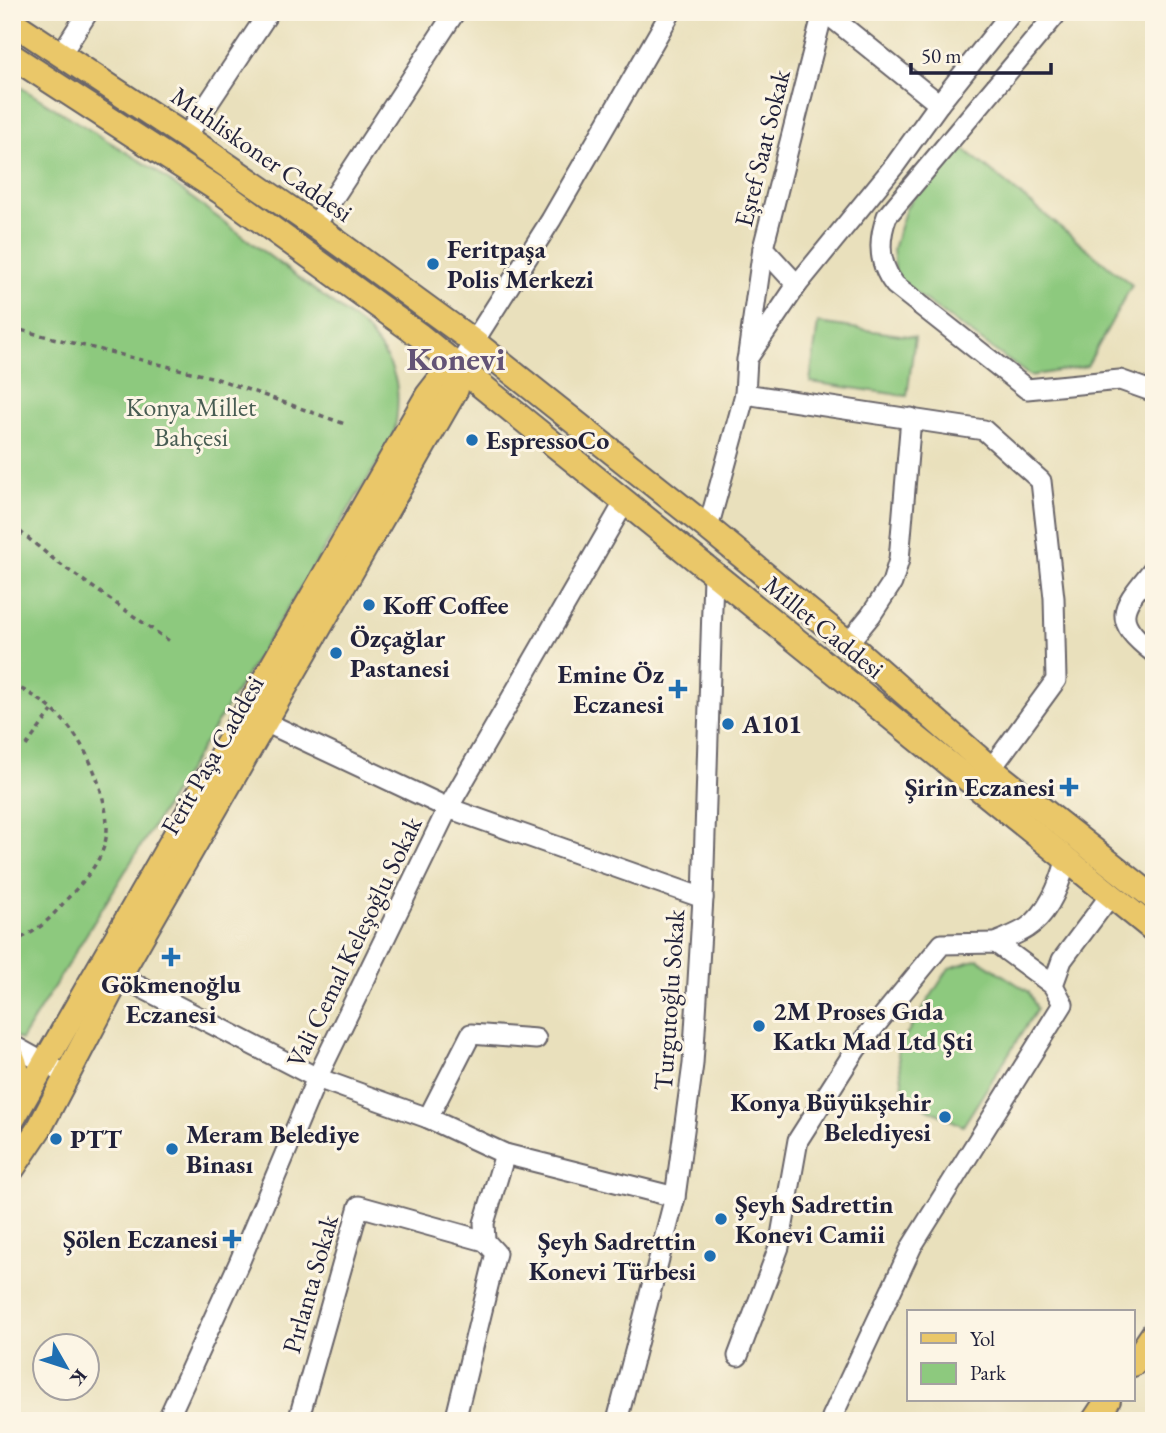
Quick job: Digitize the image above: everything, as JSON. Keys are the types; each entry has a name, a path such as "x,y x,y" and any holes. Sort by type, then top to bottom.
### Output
{"main road":[{"name":"Muhliskoner Caddesi","path":"12,22 315,226 474,342"},
{"name":"Muhliskoner Caddesi","path":"12,56 220,191 420,336 457,368"},
{"name":"Millet Caddesi","path":"474,342 708,528 848,643 991,769 1154,898"},
{"name":"Millet Caddesi","path":"457,368 1154,930"},
{"name":"Ferit Paşa Caddesi","path":"12,1170 40,1127 119,976 456,389 457,368"},
{"name":"Ferit Paşa Caddesi","path":"12,1120 428,395 442,377 457,368"},
{"path":"12,1056 19,1078 12,1113"},
{"path":"1134,1363 1154,1334"},
{"path":"1094,1421 1107,1402"}],"street":[{"path":"61,54 88,12"},
{"path":"186,137 269,12"},
{"path":"315,226 455,12"},
{"name":"Ferit Paşa Caddesi","path":"457,368 551,220 671,12"},
{"path":"824,12 939,104"},
{"name":"Eşref Saat Sokak","path":"797,285 763,248 824,12"},
{"path":"747,359 797,285 895,165 939,104 1012,12"},
{"path":"1058,12 887,216 881,232 882,262 886,274 895,285 1027,388 1120,380 1154,391"},
{"path":"708,528 745,394 747,359 763,248"},
{"path":"745,394 984,430 1041,481 1054,598 1056,680 991,769"},
{"path":"848,643 892,583 899,560 911,418"},
{"name":"Vali Cemal Keleşoğlu Sokak","path":"167,1421 239,1263 317,1078 448,808 624,503"},
{"path":"1154,568 1126,605 1124,615 1125,626 1130,634 1154,653"},
{"name":"Turgutoğlu Sokak","path":"617,1421 675,1197 693,1064 703,898 713,575"},
{"path":"265,722 448,808 703,898"},
{"path":"738,1356 779,1247 798,1140 856,1049 942,944 996,943 1029,927 1060,883 1066,860"},
{"path":"1053,985 1062,960 1110,896"},
{"path":"832,1417 912,1246 1063,1004 1053,985 996,943"},
{"path":"119,976 317,1078 428,1118 505,1154 675,1197"},
{"path":"428,1118 471,1034 536,1039"},
{"path":"12,1045 67,1076"},
{"path":"455,1421 496,1253 485,1241 484,1223 505,1154"},
{"name":"Pırlanta Sokak","path":"298,1421 359,1206 485,1241"}],"path":[{"path":"12,328 215,378 345,424"},
{"path":"12,525 57,562 172,643"},
{"path":"12,685 32,693 65,720 84,747 107,811 106,839 95,866 48,921 23,939 12,941"},
{"path":"26,746 53,711"}],"green space":[{"name":"Konya Millet Bahçesi","path":"12,82 152,168 364,327 391,366 398,405 393,438 21,1040 12,1035"},
{"path":"955,142 1132,285 1087,366 1030,376 896,279 893,249 906,208"},
{"path":"818,323 915,337 907,396 810,382"},
{"path":"978,959 1029,992 1037,1009 963,1126 905,1098 897,1049 949,968"}],"place":[{"name":"Feritpaşa Polis Merkezi","path":"433,264"},
{"name":"EspressoCo","path":"472,440"},
{"name":"Koff Coffee","path":"369,605"},
{"name":"Özçağlar Pastanesi","path":"336,653"},
{"name":"Emine Öz Eczanesi","path":"678,689"},
{"name":"A101","path":"728,724"},
{"name":"Şirin Eczanesi","path":"1069,787"},
{"name":"Gökmenoğlu Eczanesi","path":"171,957"},
{"name":"2M Proses Gıda Katkı Mad Ltd Şti","path":"759,1026"},
{"name":"Konya Büyükşehir Belediyesi","path":"945,1117"},
{"name":"PTT","path":"56,1139"},
{"name":"Meram Belediye Binası","path":"172,1149"},
{"name":"Şeyh Sadrettin Konevi Camii","path":"721,1219"},
{"name":"Şölen Eczanesi","path":"232,1239"},
{"name":"Şeyh Sadrettin Konevi Türbesi","path":"710,1256"}],"district":[{"name":"Konevi","path":"456,358"}]}
